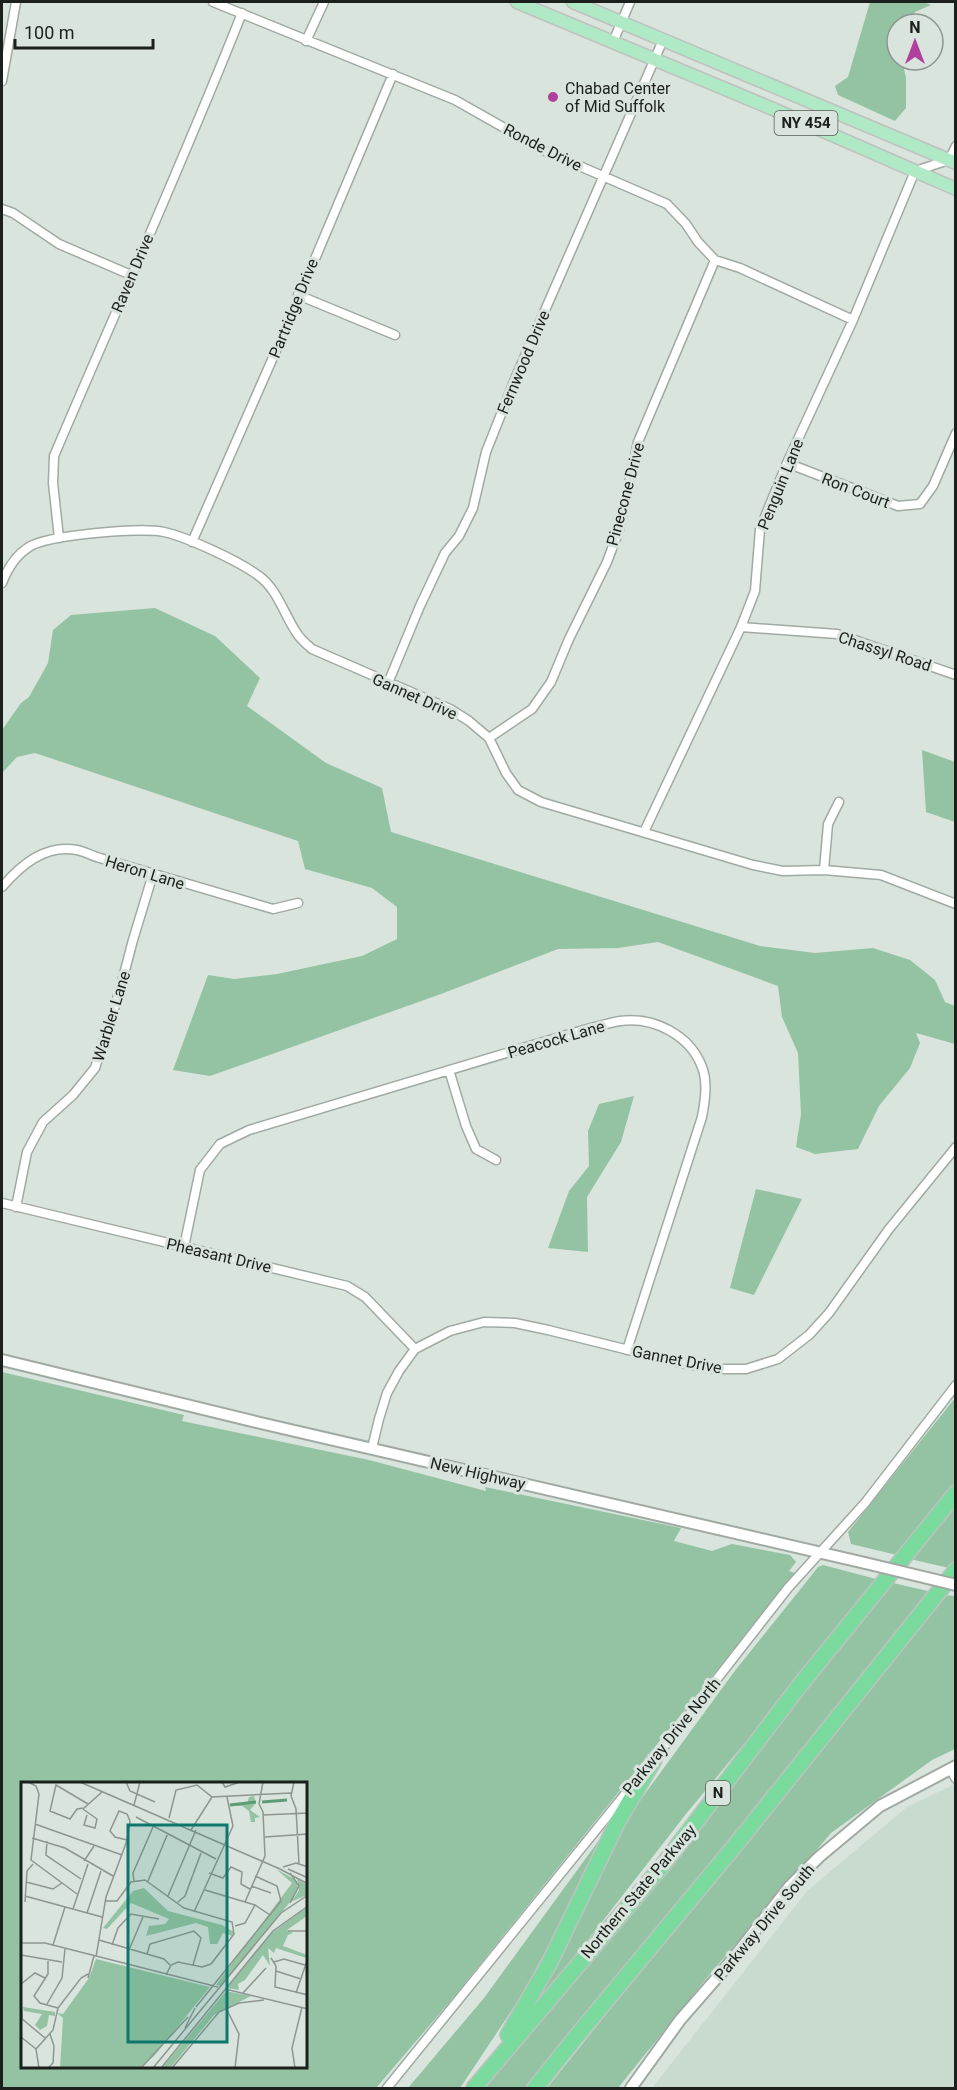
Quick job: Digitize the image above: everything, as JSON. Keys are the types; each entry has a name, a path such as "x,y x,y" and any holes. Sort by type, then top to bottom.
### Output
{"highway":[{"name":"Northern State Parkway","path":"474,2088 663,1865 800,1686 956,1493"},
{"path":"536,2088 574,2038 733,1848 956,1570"},
{"path":"485,2075 549,1964 617,1823 654,1760"}],"main road":[{"name":"NY 454","path":"517,2 956,189"},
{"name":"NY 454","path":"573,2 952,162"}],"street":[{"path":"2,81 16,2"},
{"name":"Ronde Drive","path":"213,2 455,100 545,151 667,204 715,260 740,268 853,320"},
{"path":"306,41 324,2"},
{"path":"613,42 630,2"},
{"name":"Raven Drive","path":"59,538 53,483 54,456 197,126 242,13"},
{"name":"Fernwood Drive","path":"388,683 445,553 459,536 473,508 486,452 602,176 663,40"},
{"name":"Partridge Drive","path":"192,542 393,74"},
{"path":"915,171 952,162 956,146"},
{"name":"Penguin Lane","path":"644,832 741,627 755,591 760,528 787,463 853,320 915,171"},
{"path":"2,209 13,213 59,244 131,275"},
{"name":"Pinecone Drive","path":"489,738 532,709 551,682 569,639 607,562 619,530 638,442 715,260"},
{"path":"298,295 395,335"},
{"name":"Ron Court","path":"787,463 898,506 920,504 933,486 956,433"},
{"name":"Gannet Drive","path":"2,583 8,568 29,546 59,538 136,530 163,532 192,542 260,576 280,602 297,634 312,649 469,720 489,738 506,773 518,790 541,801 753,865 783,871 824,870 881,875 956,904"},
{"name":"Chassyl Road","path":"741,627 837,634 956,675"},
{"path":"824,870 828,824 839,801"},
{"name":"Heron Lane","path":"2,887 15,872 33,858 60,849 78,850 273,909 298,903"},
{"name":"Warbler Lane","path":"16,1207 27,1152 43,1122 73,1095 95,1068 153,874"},
{"name":"Peacock Lane","path":"184,1247 200,1170 220,1144 249,1130 449,1070 621,1021 642,1021 672,1031 691,1047 703,1068 706,1093 702,1117 627,1350"},
{"path":"449,1070 466,1126 476,1149 496,1160"},
{"name":"Gannet Drive","path":"372,1448 378,1419 387,1393 415,1348 450,1331 484,1322 515,1323 716,1369 746,1369 778,1359 809,1335 830,1313 889,1229 956,1147"},
{"name":"Pheasant Drive","path":"2,1203 347,1286 365,1297 415,1348"},
{"name":"New Highway","path":"2,1360 256,1422 956,1585"},
{"name":"Parkway Drive North","path":"387,2088 654,1760 788,1588 865,1503 956,1385"},
{"name":"Parkway Drive South","path":"631,2088 680,2020 728,1965 789,1887 819,1857 880,1806 954,1771"}],"shaded area":[{"path":"955,1784 955,2088 652,2088 807,1891 907,1807"}],"green space":[{"path":"870,2 924,2 931,5 915,12 885,12 885,72 905,72 906,78 906,108 895,121 838,95 835,86 848,77"},
{"path":"155,608 215,636 260,678 247,706 326,763 382,788 391,832 760,946 815,953 873,948 910,960 935,980 945,1002 955,1006 955,1044 916,1033 920,1043 910,1068 879,1106 858,1149 815,1154 796,1147 801,1114 798,1053 782,1017 778,986 658,942 618,948 558,949 441,994 210,1076 173,1070 208,975 234,979 277,974 362,956 397,939 397,907 372,888 305,869 298,841 35,753 17,757 2,773 2,730 21,703 29,697 48,663 53,630 71,615"},
{"path":"922,750 955,762 955,822 926,812"},
{"path":"634,1096 621,1142 587,1197 588,1252 548,1248 569,1191 589,1166 588,1131 599,1104"},
{"path":"756,1189 802,1199 754,1295 730,1288"},
{"path":"2,1372 184,1415 182,1421 369,1460 486,1491 485,1487 681,1528 674,1541 712,1551 732,1544 790,1555 796,1562 789,1571 795,1573 453,1998 376,2088 2,2088"},
{"path":"955,1398 955,1483 897,1555 851,1544 848,1532"},
{"path":"955,1502 955,1560 949,1568 910,1559"},
{"path":"823,1565 880,1580 686,1814 542,1999 539,1996 625,1821 734,1672 818,1567"},
{"path":"893,1583 932,1592 529,2088 483,2088 806,1686"},
{"path":"945,1595 955,1596 955,1749 932,1760 831,1833 705,1980 618,2088 547,2088 782,1795"},
{"path":"605,1832 606,1839 522,1995 460,2088 408,2088 484,1998"}],"place":[{"name":"Chabad Center of Mid Suffolk","path":"553,97"}]}
